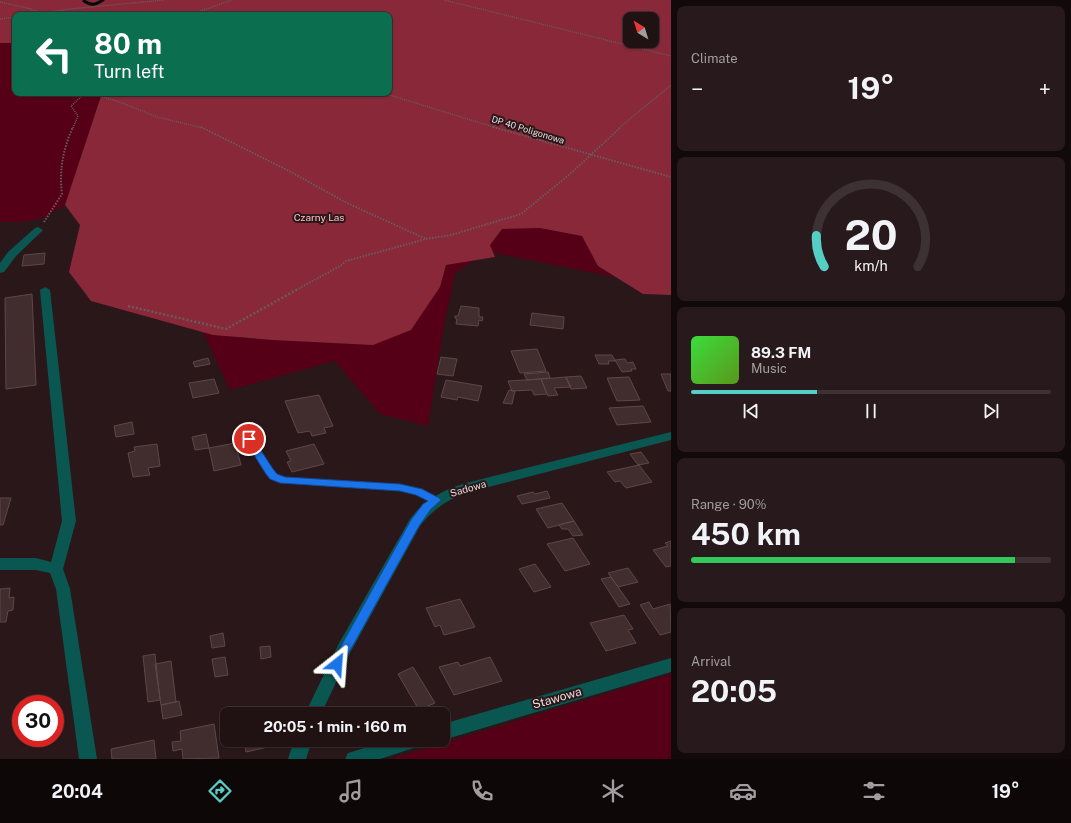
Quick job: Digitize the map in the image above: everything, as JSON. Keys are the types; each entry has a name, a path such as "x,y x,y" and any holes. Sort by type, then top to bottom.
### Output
{"street":[{"path":"0,270 12,254 38,230"},
{"path":"45,290 69,521 56,569 63,589 88,759"},
{"name":"Sadowa","path":"316,707 344,650 415,523 427,507 436,500 445,495 466,488 671,436"},
{"path":"0,564 36,564 56,569"},
{"name":"Stawowa","path":"450,730 671,665"},
{"path":"296,759 300,747"},
{"path":"354,759 394,747"}],"lane":[{"path":"249,439 269,472 273,476 283,481 400,488 418,492 436,500"}],"path":[{"path":"0,2 51,12 164,0"},
{"path":"198,12 232,0"},
{"path":"444,0 671,56"},
{"path":"0,19 12,17"},
{"path":"128,306 226,329 340,266 346,261 386,252 426,239 451,235 520,214 671,85"},
{"path":"38,230 62,194 60,181 64,146 78,116 71,106 82,96"},
{"path":"100,96 157,117 201,127 291,172 347,203 426,239"},
{"name":"DP 40 Poligonowa","path":"392,96 589,155 671,177"}],"shaded area":[{"path":"0,43 12,43 12,96 101,96 65,205 43,218 20,222 0,222"},
{"path":"540,228 582,236 598,266 615,277 494,253 490,245 502,229"},
{"path":"474,260 455,273 443,330 428,426 380,414 335,361 230,390 203,332 214,335 273,340 373,345 440,287 446,265"},
{"path":"671,674 671,759 390,759 430,747 450,747 450,741"}],"green space":[{"name":"Czarny Las","path":"0,0 671,0 671,295 643,294 598,266 582,236 540,228 502,229 490,245 495,257 446,265 440,287 411,330 373,345 273,340 213,335 91,301 69,272 80,225 65,205 101,96 392,96 392,12 12,12 12,43 0,43"}],"building":[{"path":"45,253 44,264 22,266 24,255"},
{"path":"32,294 36,385 6,389 5,298"},
{"path":"461,306 479,308 479,317 483,317 482,321 479,320 478,326 456,324 457,319 455,316 458,316"},
{"path":"532,313 564,317 563,329 530,325"},
{"path":"537,349 546,371 520,373 511,351"},
{"path":"595,355 612,355 615,361 608,361 609,364 599,364"},
{"path":"441,357 457,359 453,376 437,374"},
{"path":"208,358 210,364 195,367 193,362"},
{"path":"625,359 627,363 633,362 636,369 622,372 615,360"},
{"path":"548,372 550,378 527,380 524,374"},
{"path":"661,374 671,374 671,391 668,391"},
{"path":"581,376 587,388 571,389 566,377"},
{"path":"566,377 571,387 554,388 558,395 548,396 541,379"},
{"path":"629,377 640,400 617,401 607,378"},
{"path":"214,379 219,393 193,398 189,383"},
{"path":"541,379 547,394 534,395 532,390 512,391 508,381"},
{"path":"446,380 482,386 478,401 458,397 457,400 441,397"},
{"path":"509,390 515,391 512,404 503,403"},
{"path":"319,395 333,426 324,428 326,433 312,436 310,431 298,433 285,401"},
{"path":"643,406 651,422 617,425 609,408"},
{"path":"132,422 134,434 116,437 114,426"},
{"path":"206,434 209,448 195,450 192,437"},
{"path":"235,443 241,465 214,471 209,448"},
{"path":"157,444 160,466 148,468 150,475 133,477 128,453 135,451 134,447"},
{"path":"314,444 324,464 292,472 287,462 291,461 286,451"},
{"path":"641,452 649,463 638,465 630,454"},
{"path":"639,465 652,482 626,488 620,481 615,482 607,472"},
{"path":"547,491 550,498 522,504 517,496 533,492 535,494"},
{"path":"0,498 11,498 3,525 0,525"},
{"path":"562,503 574,521 548,528 536,509"},
{"path":"574,521 583,535 573,536 568,529 562,529 559,525"},
{"path":"573,538 590,564 565,571 547,544"},
{"path":"671,541 671,566 666,567 653,550 668,546 665,543"},
{"path":"535,564 551,587 534,592 519,569"},
{"path":"628,568 638,582 618,587 608,573"},
{"path":"611,577 630,604 619,607 601,579"},
{"path":"10,588 9,598 14,597 13,610 8,611 6,622 0,622 0,589"},
{"path":"460,599 475,627 444,635 440,625 435,627 426,608"},
{"path":"649,602 653,609 670,604 671,632 660,635 640,605"},
{"path":"624,615 633,629 628,630 636,643 606,651 590,623"},
{"path":"223,633 225,646 212,648 210,636"},
{"path":"270,646 271,657 261,659 260,647"},
{"path":"155,654 160,700 148,702 143,656"},
{"path":"225,657 228,675 215,677 212,659"},
{"path":"490,657 502,681 454,695 439,667 458,662 460,666"},
{"path":"171,661 176,702 161,705 155,664"},
{"path":"413,667 435,703 426,707 417,707 398,674"},
{"path":"179,701 182,715 163,719 161,705"},
{"path":"214,724 219,758 183,759 182,749 173,751 172,742 181,741 180,731"},
{"path":"154,740 156,759 112,759 111,749"},
{"path":"245,747 268,747 246,752"}],"waterway":[{"path":"84,1 89,4 94,4 103,0"}],"route":[{"path":"249,439 269,472 273,476 283,481 400,488 418,492 436,500 427,507 415,523 337,664"}]}
